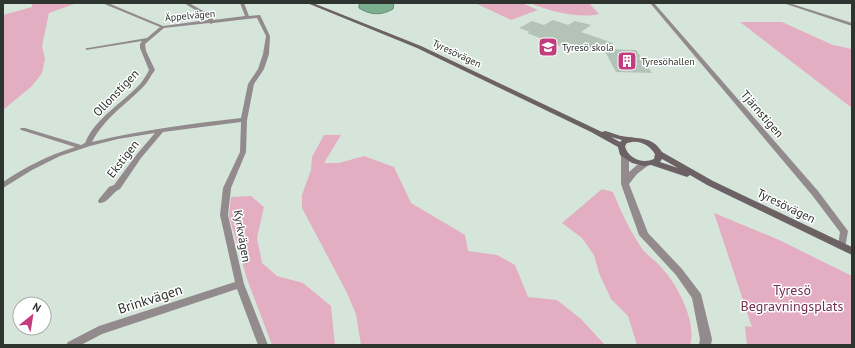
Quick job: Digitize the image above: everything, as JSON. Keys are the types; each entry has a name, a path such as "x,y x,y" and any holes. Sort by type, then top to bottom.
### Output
{"main road":[{"name":"Tyresövägen","path":"308,3 419,47 594,130 621,146"},
{"name":"Tyresövägen","path":"594,130 630,140 639,140 648,143 654,146 660,154 710,183 852,251"},
{"path":"624,155 621,150 621,146 623,143 630,140"},
{"path":"649,163 658,160 660,154"},
{"name":"Tyresövägen","path":"624,155 633,161 670,168 710,183"}],"street":[{"name":"Äppelvägen","path":"104,3 163,27 211,23 258,16"},
{"path":"186,3 210,17 211,23"},
{"path":"242,3 247,17"},
{"name":"Tjärnstigen","path":"652,3 815,193 844,231 842,246"},
{"path":"785,3 852,25"},
{"name":"Kyrkvägen","path":"258,16 268,36 266,54 261,69 251,84 244,120 243,152 227,188 224,215 240,284 263,345"},
{"path":"88,49 148,39 163,27"},
{"name":"Ollonstigen","path":"88,143 95,130 109,114 143,84 152,70 149,60 142,49 142,44 148,39"},
{"name":"Ekstigen","path":"3,185 39,162 88,143 161,130 244,120"},
{"path":"23,129 79,146"},
{"name":"Ekstigen","path":"102,201 112,189 117,187 139,156 161,130"},
{"path":"624,155 625,184 644,235 679,272 697,297 706,339 705,345"},
{"path":"625,184 634,171 640,166 649,163"},
{"name":"Brinkvägen","path":"71,345 99,330 240,284"}],"green space":[{"path":"32,3 77,3 49,13 42,46 45,59 42,73 32,86 3,110 3,15 32,7"},
{"path":"475,3 522,3 538,10 511,20"},
{"path":"530,3 589,3 599,14 583,16 574,15 546,9"},
{"path":"740,22 782,22 833,45 852,49 852,108"},
{"path":"324,135 341,135 324,163 339,163 364,156 394,167 411,203 465,235 468,251 497,255 515,265 528,297 557,300 581,319 605,345 361,345 356,314 346,291 302,208 302,195 311,170 312,157"},
{"path":"602,189 613,192 619,207 638,243 667,274 679,293 691,325 690,345 637,345 628,316 611,299 599,273 594,255 582,238 562,223"},
{"path":"251,196 264,207 257,238 262,263 277,276 303,283 331,306 335,345 272,345 247,279 229,216 231,197"},
{"name":"Tyresö Begravningsplats","path":"714,213 777,239 852,276 852,345 747,345 745,326 752,327"}],"shaded area":[{"path":"361,3 394,3 393,9 384,13 376,14 359,8"}],"building":[{"path":"553,20 568,25 575,21 591,25 581,32 613,43 604,49 636,50 652,73 616,72 602,46 596,44 587,50 566,42 560,46 527,33 530,32 519,28 532,21 544,25"}],"place":[{"name":"Tyresö skola","path":"548,47"},
{"name":"Tyresöhallen","path":"627,61"}]}
